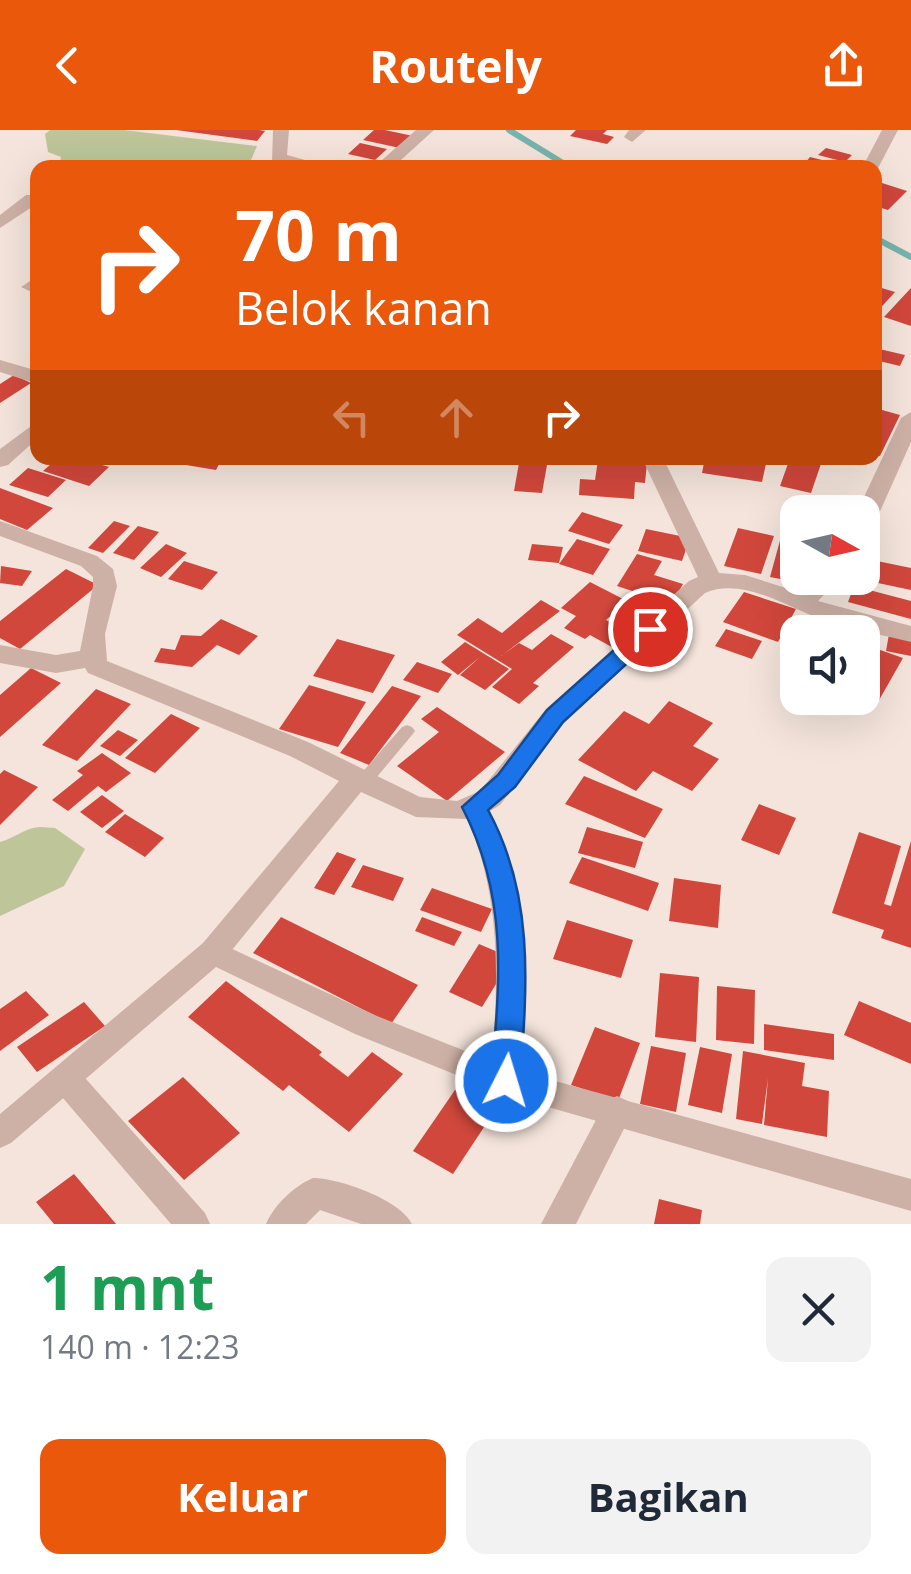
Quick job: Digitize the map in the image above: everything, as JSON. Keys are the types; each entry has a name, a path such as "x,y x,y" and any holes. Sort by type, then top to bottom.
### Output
{"street":[{"path":"281,130 278,158 288,160"},
{"path":"390,160 426,130"},
{"path":"874,160 890,130"},
{"path":"0,223 30,200"},
{"path":"0,366 30,375"},
{"path":"877,495 911,418"},
{"path":"0,460 30,434"},
{"path":"655,465 711,579"},
{"path":"0,528 90,561 105,574 92,658 97,667 299,749 416,807 444,811 475,807 506,781 555,716 697,586 711,579 764,588 832,615 911,634"},
{"path":"802,602 810,595"},
{"path":"0,654 56,664 92,658"},
{"path":"0,1133 213,952 362,778"},
{"path":"475,807 493,842 502,878 515,970 506,1081"},
{"path":"213,952 366,1026 506,1081 911,1195"},
{"path":"67,1080 193,1224"},
{"path":"558,1224 616,1111"},
{"path":"283,1224 313,1194 328,1194 395,1224"}],"lane":[{"path":"362,778 407,730"}],"green space":[{"path":"50,130 124,130 257,146 251,160 60,160 48,152 45,134"},
{"path":"40,827 55,828 85,849 64,886 0,916 0,842"}],"building":[{"path":"176,130 259,130 265,131 257,141"},
{"path":"374,130 413,136 400,148 363,140"},
{"path":"576,130 607,130 603,134 614,137 607,144 570,136"},
{"path":"360,143 387,149 375,160 348,154"},
{"path":"826,148 852,155 847,160 837,160 818,155"},
{"path":"882,183 907,191 888,210 882,208"},
{"path":"882,288 895,292 882,306"},
{"path":"911,288 911,326 884,317 897,303"},
{"path":"882,350 905,355 900,366 882,362"},
{"path":"14,375 30,383 0,403 0,384"},
{"path":"882,410 900,415 882,452"},
{"path":"50,465 109,467 89,486 43,471"},
{"path":"186,465 218,465 216,470"},
{"path":"519,465 547,465 542,493 514,491"},
{"path":"597,465 647,465 645,483 635,482 634,499 579,495 580,479 595,480"},
{"path":"704,465 766,465 762,482 702,473"},
{"path":"788,465 821,465 811,493 780,486"},
{"path":"28,468 66,480 48,497 9,485"},
{"path":"0,488 53,508 27,530 0,519"},
{"path":"582,512 623,525 609,544 568,531"},
{"path":"114,521 130,526 103,553 88,548"},
{"path":"138,526 159,532 134,560 113,553"},
{"path":"738,528 774,536 761,574 724,566"},
{"path":"646,529 690,538 682,561 638,551"},
{"path":"577,539 610,549 593,575 559,564"},
{"path":"780,541 780,579 770,577"},
{"path":"166,544 187,553 161,577 140,568"},
{"path":"532,544 563,547 559,563 528,560"},
{"path":"637,554 662,561 654,575 683,584 672,604 617,586"},
{"path":"184,561 218,572 202,590 168,579"},
{"path":"880,562 911,568 911,590 880,583"},
{"path":"1,566 32,571 22,586 0,583"},
{"path":"66,569 98,585 20,649 0,638 0,621"},
{"path":"590,582 627,601 606,620 635,635 619,651 590,635 585,639 564,628 576,616 561,608"},
{"path":"744,592 796,609 793,615 780,615 778,642 723,622"},
{"path":"880,593 911,601 911,619 848,602 851,595"},
{"path":"541,600 560,611 501,656 519,643 532,650 551,634 574,647 533,683 539,686 519,704 492,687 512,669 457,635 478,618 502,633"},
{"path":"221,619 258,636 239,655 217,645 192,667 154,662 161,648 175,650 181,635 201,636"},
{"path":"726,629 762,641 752,659 715,646"},
{"path":"889,634 911,638 911,656 886,651"},
{"path":"337,639 395,655 373,693 313,676"},
{"path":"465,642 509,669 485,690 460,675 480,657 458,675 441,662"},
{"path":"880,650 903,658 880,698"},
{"path":"417,662 452,674 438,693 403,680"},
{"path":"31,668 61,683 0,737 0,695"},
{"path":"309,685 366,702 338,747 279,729"},
{"path":"392,686 421,696 369,765 340,753"},
{"path":"96,689 131,704 77,761 42,745"},
{"path":"669,701 713,723 693,746 719,759 692,791 653,771 636,791 578,760 624,711 649,724"},
{"path":"437,707 505,752 447,801 397,766 439,732 421,719"},
{"path":"171,714 200,728 155,773 125,758"},
{"path":"118,730 138,740 120,756 100,746"},
{"path":"102,753 131,773 106,792 98,786 68,811 52,800 83,775 77,771"},
{"path":"4,770 38,787 0,825 0,774"},
{"path":"584,776 663,809 645,838 565,804"},
{"path":"102,795 124,811 102,828 80,812"},
{"path":"759,804 796,818 779,855 741,840"},
{"path":"125,814 164,838 145,857 105,832"},
{"path":"587,827 643,842 635,868 578,853"},
{"path":"859,832 901,846 884,904 891,906 911,841 911,948 881,938 884,930 832,913"},
{"path":"337,852 356,859 334,895 314,888"},
{"path":"582,857 659,883 648,911 569,883"},
{"path":"363,865 404,878 393,901 351,887"},
{"path":"674,878 721,885 718,928 669,921"},
{"path":"432,888 492,909 481,932 420,910"},
{"path":"281,917 418,985 391,1024 253,953"},
{"path":"422,917 462,932 454,946 415,931"},
{"path":"567,920 633,940 621,978 553,959"},
{"path":"479,944 512,958 482,1007 449,992"},
{"path":"660,973 699,977 696,1042 655,1037"},
{"path":"226,981 322,1052 319,1055 348,1077 372,1052 403,1074 349,1132 289,1085 283,1091 188,1017"},
{"path":"717,986 755,990 754,1044 716,1040"},
{"path":"26,991 49,1015 0,1051 0,1009"},
{"path":"859,1001 911,1023 911,1064 844,1035"},
{"path":"84,1002 105,1026 37,1072 17,1047"},
{"path":"764,1024 834,1034 834,1060 764,1050"},
{"path":"595,1027 640,1043 618,1101 571,1085"},
{"path":"651,1046 686,1053 676,1112 640,1104"},
{"path":"700,1047 732,1054 722,1113 688,1105"},
{"path":"743,1051 805,1063 802,1086 829,1091 827,1137 764,1125 768,1078 762,1124 736,1119"},
{"path":"183,1077 240,1133 184,1180 128,1121"},
{"path":"455,1090 494,1112 453,1174 413,1151"},
{"path":"74,1174 116,1224 54,1224 36,1202"},
{"path":"659,1199 702,1210 700,1224 654,1224"}],"waterway":[{"path":"509,130 558,160"},
{"path":"882,242 911,257"}],"route":[{"path":"506,1081 515,970 502,878 493,842 475,807 506,781 555,716 650,629"}]}
